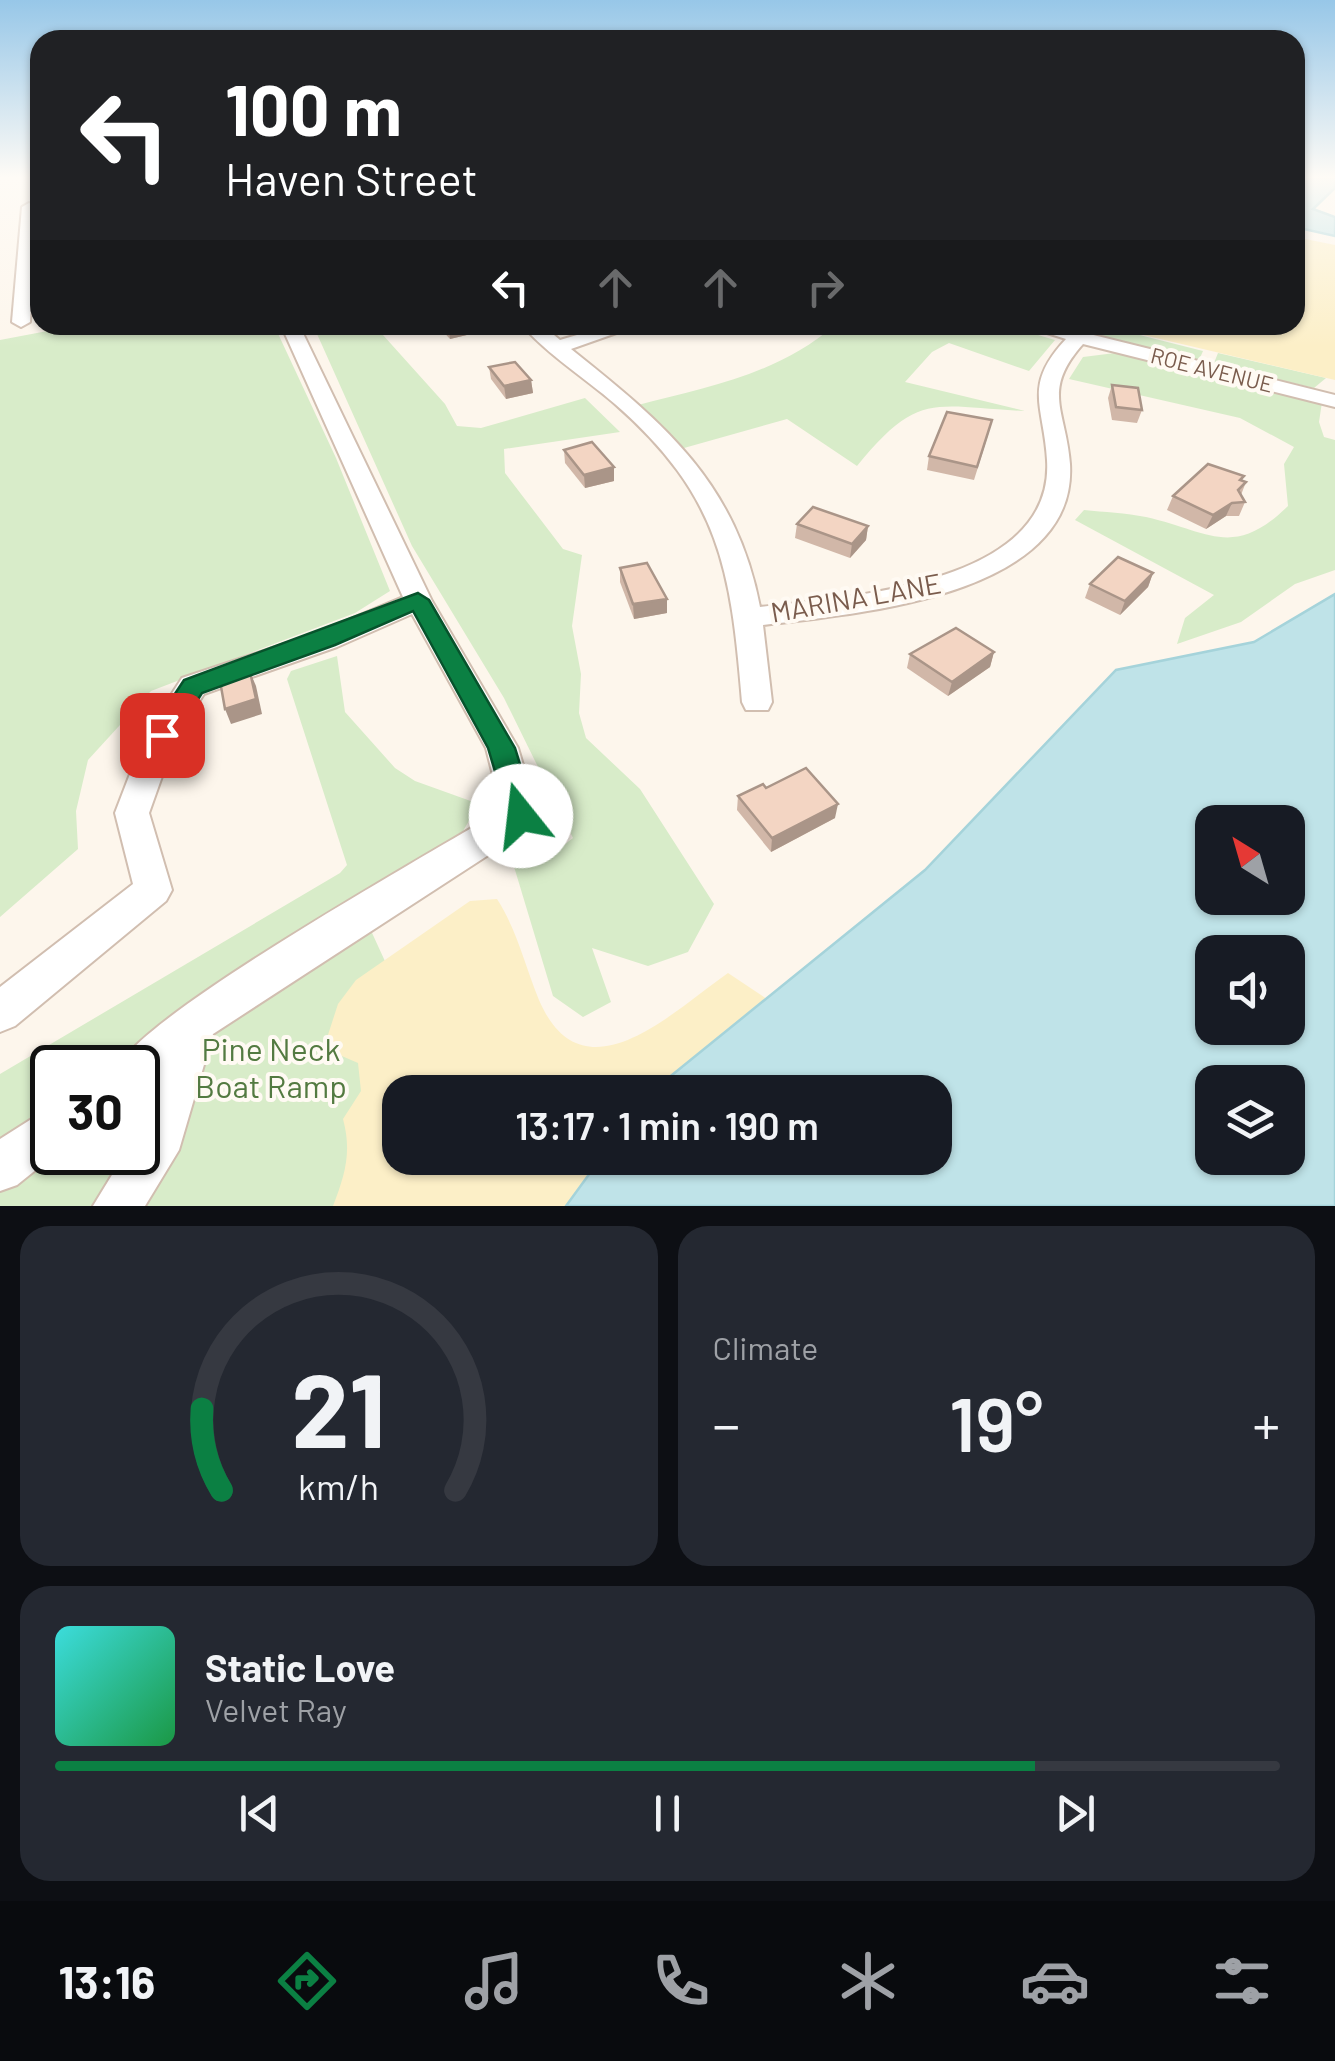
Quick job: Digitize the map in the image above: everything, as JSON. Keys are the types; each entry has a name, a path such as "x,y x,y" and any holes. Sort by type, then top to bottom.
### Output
{"street":[{"path":"21,322 30,283"},
{"path":"160,1052 196,1021 521,816 502,748 418,600 295,335"},
{"path":"543,335 653,431 706,491 733,551 749,617 757,702"},
{"path":"557,347 597,335"},
{"name":"ROE AVENUE","path":"1067,335 1335,401"},
{"name":"MARINA LANE","path":"749,617 836,606 948,584 1012,554 1037,533 1054,505 1060,476 1045,393 1059,360 1078,338"},
{"path":"0,1012 153,890 132,813 162,735 193,686 327,640 418,600"},
{"path":"117,1206 156,1150 196,1021"},
{"path":"0,1168 30,1146"}],"green space":[{"path":"30,334 279,335 336,458 390,591 355,613 151,691 88,760 76,811 78,849 0,917 0,340"},
{"path":"317,335 383,335 445,404 457,426 481,428 585,398 620,432 504,449 505,473 563,549 582,555 572,626 581,674 579,713 586,738 640,789 714,904 688,952 648,966 592,948 611,1002 583,1017 553,996 512,860 547,858 573,838 504,698 412,546"},
{"path":"822,335 1038,335 1055,340 1029,371 949,343 932,352 905,382 1025,411 948,407 913,414 878,442 857,466 787,419 684,448 638,405 742,377"},
{"path":"1098,335 1140,335 1203,351 1199,360"},
{"path":"1115,353 1322,402 1319,422 1324,437 1335,440 1335,570 1295,584 1241,622 1177,644 1185,618 1214,595 1075,520 1084,510 1146,517 1220,537 1251,532 1288,506 1284,464 1294,447 1240,418 1069,379 1083,357"},
{"path":"1218,353 1326,378 1314,388 1214,363"},
{"name":"Pine Neck Boat Ramp","path":"337,656 345,712 395,768 415,781 479,804 463,831 356,898 437,1075 382,1075 382,1175 413,1175 438,1206 0,1206 0,1074 30,1056 30,1175 160,1175 160,1045 49,1045 340,873 347,865 287,679 291,671"}],"sand":[{"path":"1305,239 1335,245 1335,380 1144,335 1305,335"},
{"path":"497,899 539,1000 557,1030 579,1044 603,1047 629,1039 655,1026 728,973 770,1001 673,1075 382,1075 382,1175 589,1175 566,1206 333,1206 346,1163 343,1119 361,1091 358,1063 328,1050 325,1044 338,1004 356,980 470,901"}],"water":[{"path":"1335,594 1335,1206 566,1206 589,1175 952,1175 952,1075 672,1075 925,870 1116,670 1254,642"}],"building":[{"path":"515,362 531,380 504,386 489,367"},
{"path":"1112,385 1138,388 1142,410 1116,407"},
{"path":"947,412 992,420 977,467 929,456"},
{"path":"592,442 614,467 584,475 564,450"},
{"path":"1208,464 1244,476 1240,480 1246,482 1238,490 1245,502 1232,503 1213,515 1173,496"},
{"path":"813,507 868,526 852,544 797,524"},
{"path":"1118,557 1153,573 1125,601 1090,584"},
{"path":"647,563 667,599 633,604 620,568"},
{"path":"956,628 994,652 952,682 910,654"},
{"path":"250,672 256,699 225,709 220,681"},
{"path":"806,768 838,804 772,838 738,796 763,784 766,788"}],"route":[{"path":"162,735 193,686 327,640 418,600 502,748 521,816"}]}
